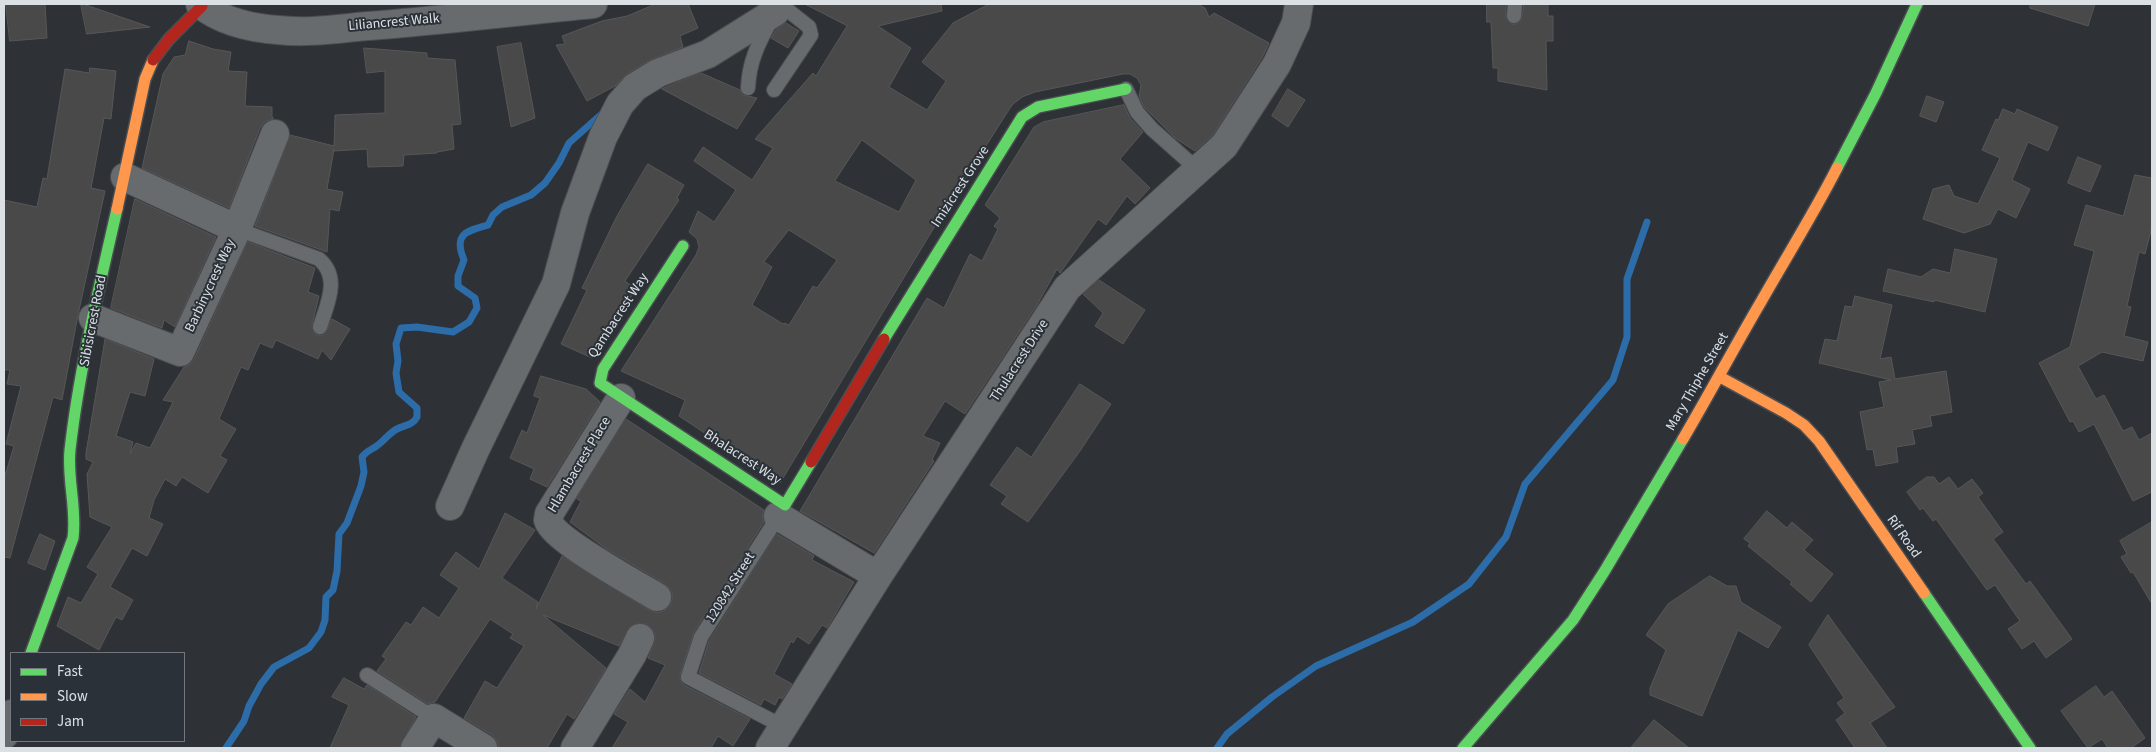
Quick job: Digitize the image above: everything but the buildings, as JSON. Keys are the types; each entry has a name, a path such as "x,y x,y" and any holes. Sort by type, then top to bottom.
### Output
{"street":[{"name":"Liliancrest Walk","path":"201,5 238,23 280,31 316,30 442,12 593,4"},
{"name":"Thulacrest Drive","path":"777,738 878,576 1067,288 1224,146 1277,64 1296,23 1299,4"},
{"name":"Mary Thiphe Street","path":"1463,748 1573,620 1604,572 1720,377 1761,301 1810,222 1876,94 1918,4"},
{"name":"Sibisicrest Road","path":"31,652 73,538 75,524 70,453 93,318 148,68 162,46 201,5"},
{"path":"450,506 474,450 556,284 575,213 603,137 620,104 635,87 658,73 708,54 779,6"},
{"name":"Imizicrest Grove","path":"867,366 958,216 1028,111 1038,107 1126,88"},
{"name":"Barbinycrest Way","path":"93,318 180,352 237,229 276,134"},
{"path":"124,177 237,229"},
{"name":"Qambacrest Way","path":"621,398 600,383 601,373 682,246"},
{"name":"Bhalacrest Way","path":"621,398 782,510 867,366"},
{"name":"Rif Road","path":"1720,377 1786,413 1804,425 1819,441 2030,748"},
{"name":"Hlambacrest Place","path":"621,398 549,514 548,520 552,528 586,553 657,597"},
{"path":"782,510 878,576"},
{"path":"575,748 632,655 640,638"},
{"path":"4,735 10,717"},
{"path":"415,748 434,718 483,748"}],"lane":[{"path":"748,88 749,68 760,40 779,6 809,27 811,35 774,90"},
{"path":"1126,88 1137,112 1152,129 1197,169"},
{"path":"237,229 319,259 326,266 330,272 330,292 320,327"},
{"name":"120842 Street","path":"777,738 688,677 701,637 782,510"},
{"path":"367,675 434,718"}],"waterway":[{"path":"226,748 244,721 249,706 261,684 274,667 309,648 321,632 325,620 326,597 333,590 337,571 339,534 347,523 361,486 364,472 362,457 394,431 411,423 417,417 417,408 399,392 396,373 398,361 396,344 401,328 417,327 453,332 469,322 477,308 475,298 458,286 458,276 464,260 461,251 461,239 473,229 488,225 493,215 502,207 531,195 545,183 559,163 569,143 605,111"},
{"path":"1217,748 1227,734 1272,697 1316,666 1413,622 1469,584 1506,537 1525,484 1613,380 1627,337 1627,279 1647,222"}],"traffic: fast":[{"path":"1837,168 1876,93 1917,4"},
{"path":"884,339 1022,117 1038,107 1126,89"},
{"path":"31,652 73,538 74,516 69,461 74,420 90,329 117,209"},
{"path":"683,246 603,369 600,383 785,505 811,462"},
{"path":"1463,748 1573,620 1604,572 1683,439"},
{"path":"1924,593 2030,748"}],"traffic: slow":[{"path":"117,209 145,79 153,60"},
{"path":"1683,439 1837,168"},
{"path":"1720,377 1804,425 1819,441 1924,593"}],"traffic: jam":[{"path":"153,60 169,39 202,6"},
{"path":"811,462 884,339"}]}
